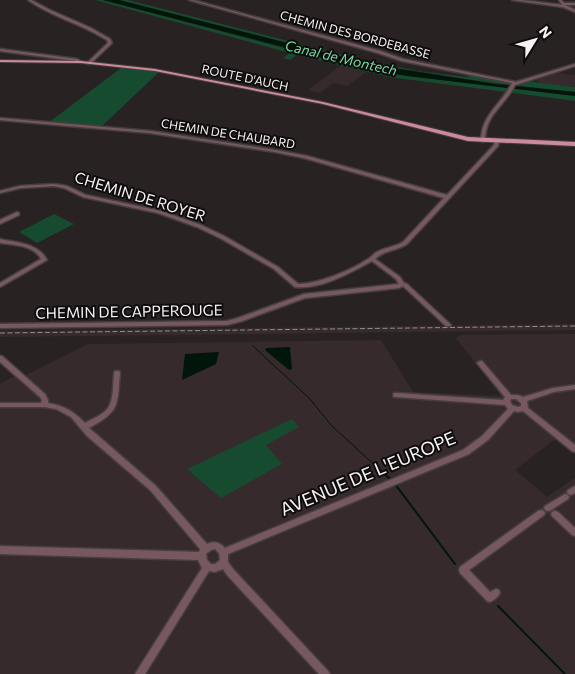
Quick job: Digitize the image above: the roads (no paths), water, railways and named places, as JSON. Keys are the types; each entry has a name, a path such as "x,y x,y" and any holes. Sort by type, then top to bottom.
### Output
{"main road":[{"name":"ROUTE D'AUCH","path":"0,61 81,62 176,74 262,93 316,102 434,132 483,141 575,144"}],"street":[{"path":"29,0 109,40 110,43 106,48 89,63"},
{"name":"CHEMIN DES BORDEBASSE","path":"190,0 402,60 513,86"},
{"path":"514,0 575,4"},
{"path":"562,3 575,11"},
{"path":"0,50 81,62"},
{"path":"483,141 482,134 487,119 510,93 513,86 575,65"},
{"name":"CHEMIN DE CHAUBARD","path":"0,119 150,132 275,151 304,157 447,196"},
{"name":"CHEMIN DE ROYER","path":"0,192 20,187 54,185 85,196 159,212 222,236 276,268 297,286 314,284 346,273 372,259 379,253 394,249 405,242 496,145 497,141"},
{"path":"0,222 17,214"},
{"path":"0,241 27,247 40,254 44,260 0,284"},
{"path":"372,259 398,278 402,284 406,285 448,325"},
{"name":"CHEMIN DE CAPPEROUGE","path":"0,326 226,323 240,320 304,296 399,286 402,284"},
{"path":"0,358 44,396 44,405"},
{"path":"480,363 509,403 518,410 523,404 553,390 575,387"},
{"path":"84,427 111,412 117,373"},
{"path":"396,395 509,403 518,397 523,404 575,449"},
{"name":"AVENUE DE L'EUROPE","path":"224,552 476,446 509,403"},
{"path":"0,405 44,405 67,411 153,488 203,553 202,562 207,566 214,567 223,562"},
{"path":"496,593 490,598 463,570 548,512 570,493"},
{"path":"548,512 575,533"},
{"path":"0,550 203,553 216,546 224,552 223,562 230,572 325,674"},
{"path":"140,674 207,566"}],"water":[{"name":"Canal de Montech","path":"103,0 119,0 374,65 495,84 575,92 575,96 407,76 368,69"},
{"path":"290,347 292,369 289,370 265,350 266,348"},
{"path":"219,352 216,364 182,380 185,354"}],"waterway":[{"path":"253,346 309,398 332,426 380,470"},
{"path":"379,469 390,479"},
{"path":"395,484 455,564"},
{"path":"498,606 565,674"}],"railway":[{"path":"0,333 575,326"}]}
